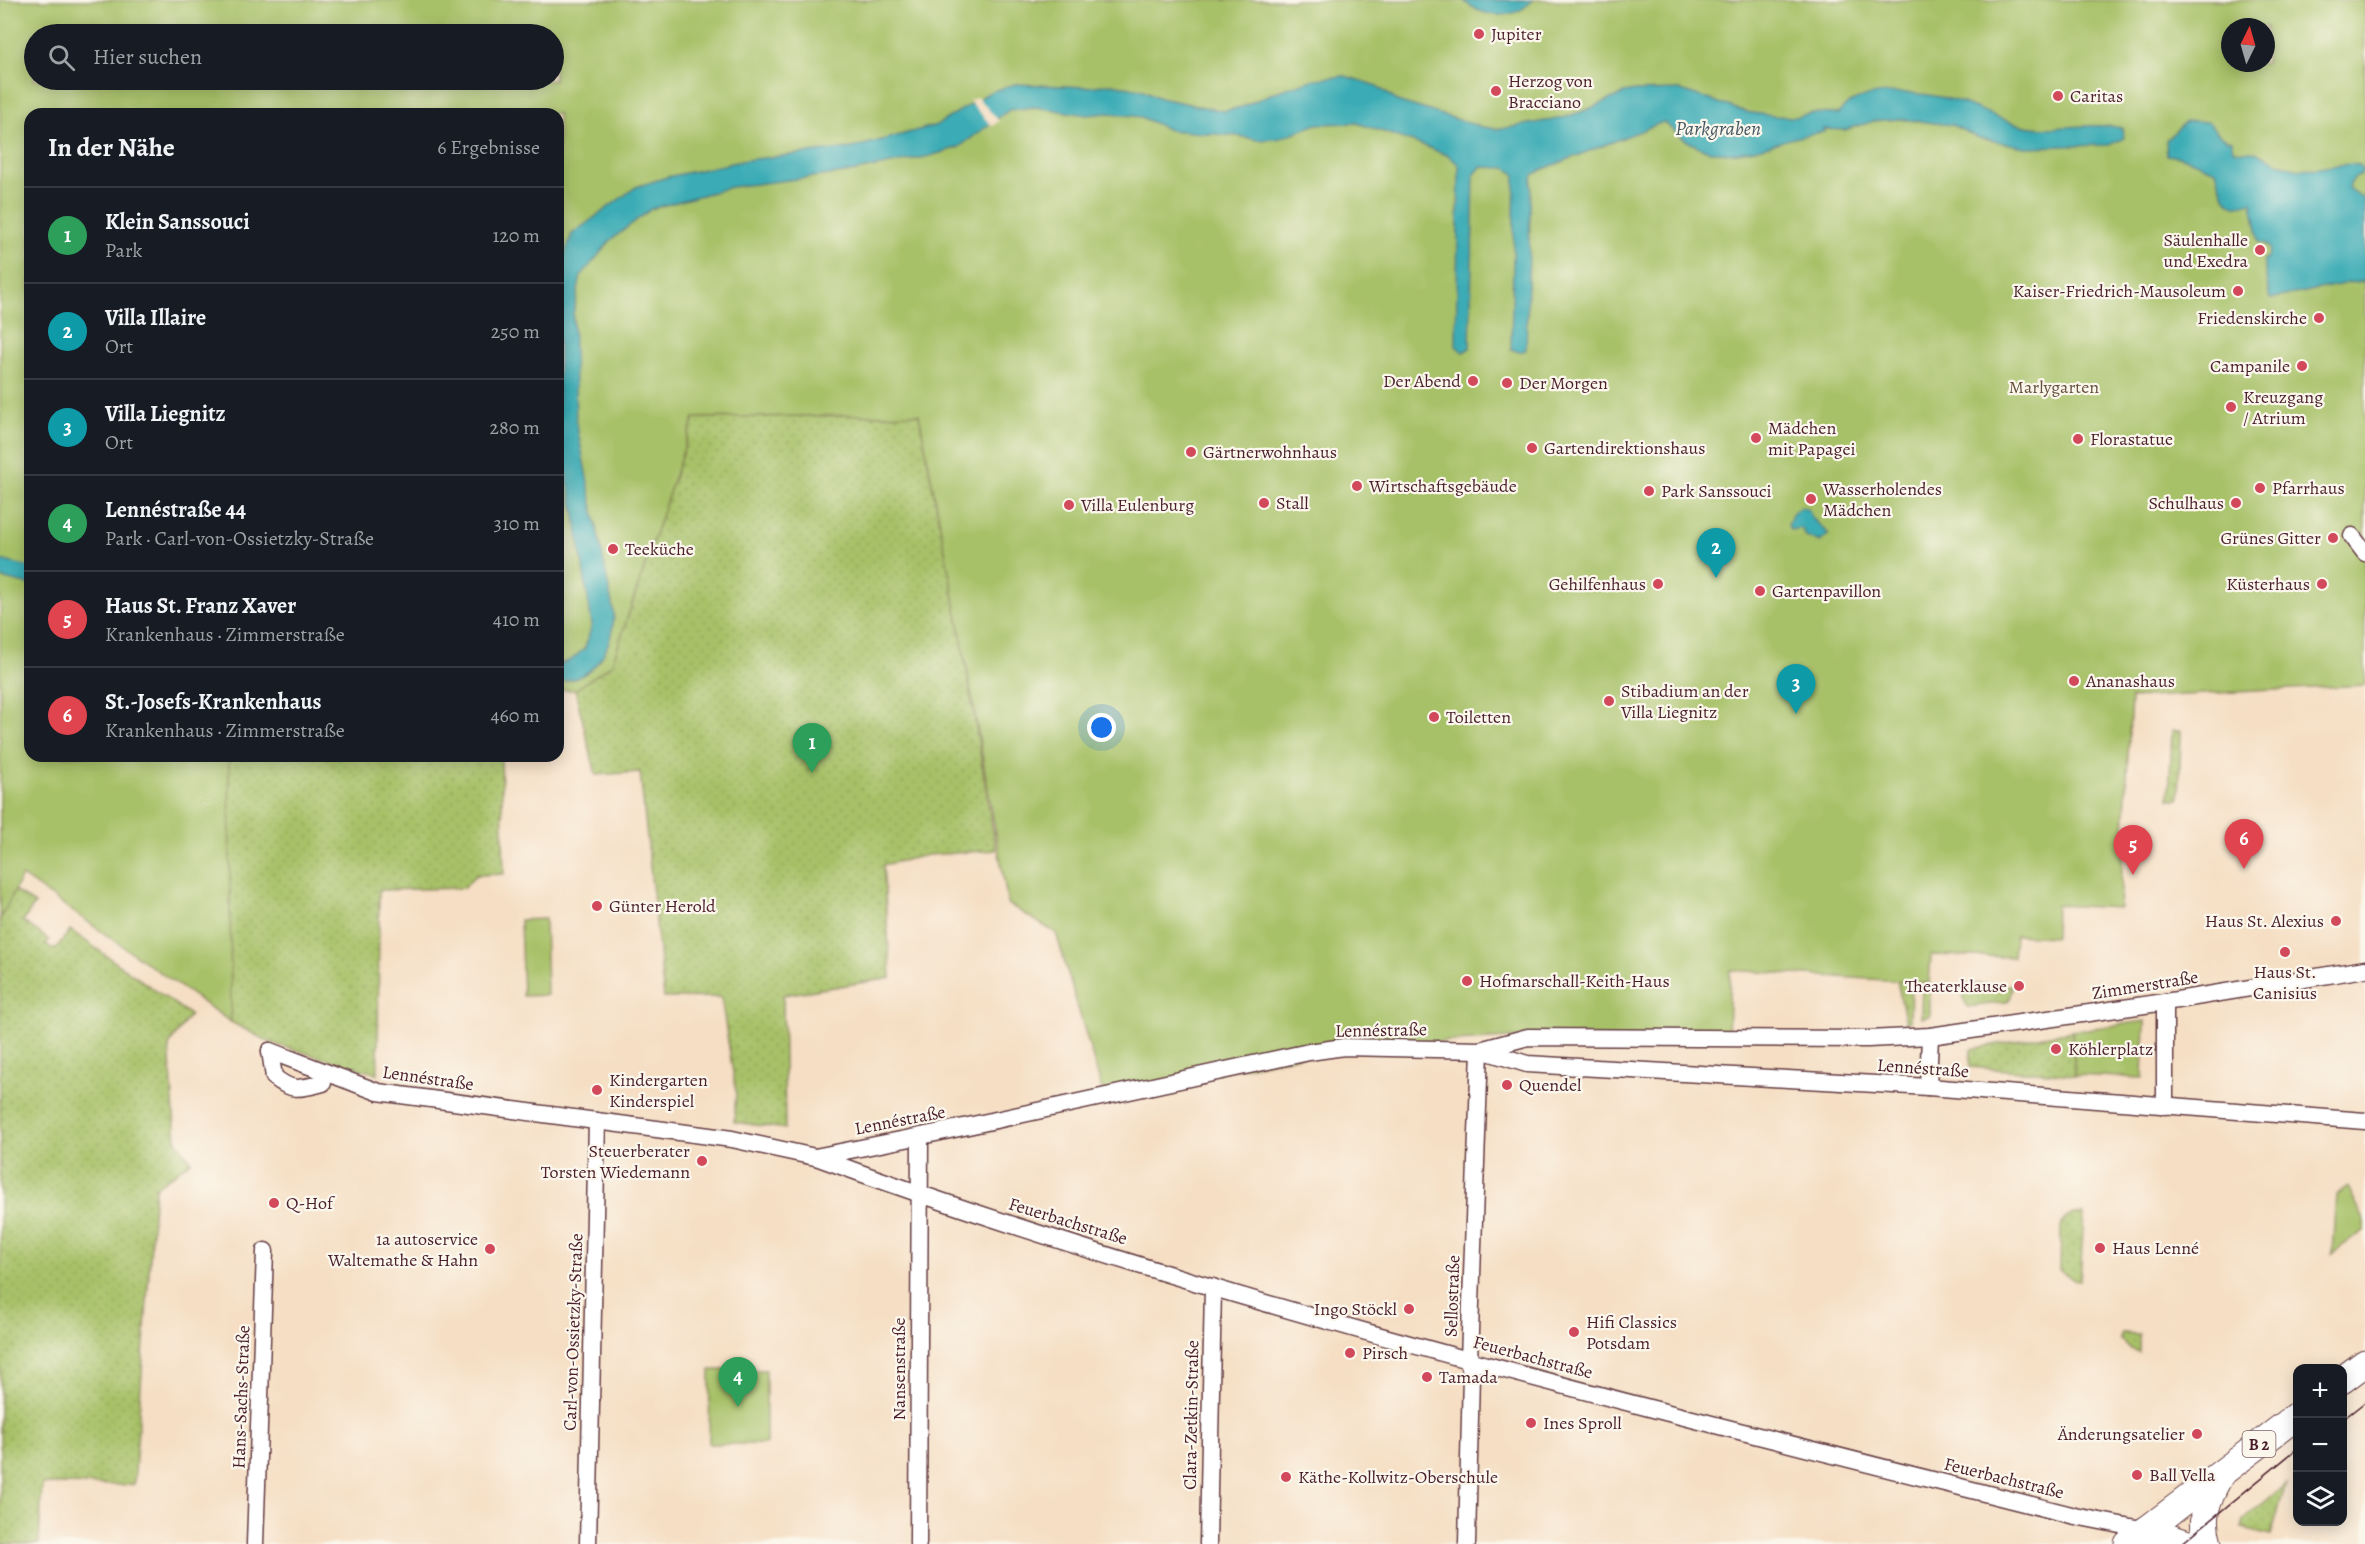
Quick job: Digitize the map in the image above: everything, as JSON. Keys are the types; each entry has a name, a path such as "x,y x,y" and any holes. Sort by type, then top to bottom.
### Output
{"main road":[{"path":"2347,1377 2365,1363"},
{"name":"B 2","path":"2137,1537 2294,1418"},
{"name":"B 2","path":"2208,1544 2204,1525 2205,1506 2220,1474"},
{"path":"2137,1537 2187,1544"}],"street":[{"path":"2352,536 2365,553"},
{"name":"Zimmerstraße","path":"1930,1036 2165,1002 2365,969"},
{"path":"2165,1002 2165,1106"},
{"path":"1928,1087 1930,1036"},
{"name":"Lennéstraße","path":"1480,1050 1528,1037 1868,1039 1930,1036"},
{"name":"Lennéstraße","path":"318,1100 326,1079 378,1092 732,1139 815,1157 920,1137 1335,1048 1480,1050 1527,1064 1928,1087 2365,1121"},
{"name":"Sellostraße","path":"1467,1544 1471,1374 1469,1360 1480,1050"},
{"name":"Carl-von-Ossietzky-Straße","path":"588,1544 597,1121"},
{"path":"918,1194 920,1137"},
{"name":"Feuerbachstraße","path":"815,1157 918,1194 1214,1287 1469,1360 2075,1516 2137,1537"},
{"name":"Nansenstraße","path":"918,1194 918,1544"},
{"name":"Hans-Sachs-Straße","path":"255,1544 265,1251"},
{"name":"Clara-Zetkin-Straße","path":"1208,1544 1214,1287"}],"green space":[{"name":"Park Sanssouci","path":"0,0 2365,0 2365,685 2131,698 2120,908 2056,905 2055,937 2015,935 2013,957 1931,955 1929,983 1730,970 1728,1038 1528,1037 1344,1047 1104,1096 1056,933 1008,904 961,635 919,414 694,418 612,664 575,690 564,690 564,108 24,108 24,762 229,762 231,1022 22,876 0,919"},
{"path":"919,414 961,635 996,850 928,855 883,865 891,978 783,995 785,1129 734,1122 736,1092 721,997 664,998 640,772 596,775 575,690 612,664 694,418"},
{"path":"2172,731 2181,731 2179,799 2169,799"},
{"path":"212,762 501,762 504,874 476,875 464,888 379,890 378,1074 271,1043 231,1022 111,937"},
{"path":"13,890 35,904 23,921 49,940 46,944 55,950 70,930 190,1015 169,1045 176,1140 191,1161 155,1188 134,1485 42,1484 39,1544 0,1544 0,918"},
{"path":"545,919 547,995 523,996 520,920"},
{"path":"1897,981 1911,982 1910,1021 1906,1023"},
{"path":"1922,983 1930,984 1930,1016 1921,1018"},
{"path":"1964,984 2012,985 2011,997 2007,1002 1968,1007 1963,998"},
{"path":"2145,1021 2143,1078 2075,1075 2072,1031"},
{"path":"2072,1031 2075,1075 1970,1067 1971,1049"},
{"path":"2348,1187 2365,1222 2365,1230 2332,1253 2336,1195"},
{"path":"2073,1214 2084,1214 2080,1280 2069,1277 2060,1269 2061,1226 2065,1219"},
{"path":"2122,1333 2139,1334 2139,1352 2130,1349 2120,1339"},
{"path":"710,1370 766,1370 766,1444 709,1444"},
{"path":"2286,1484 2271,1535 2243,1528 2243,1520"}],"water":[{"path":"1463,0 1533,0 1517,12 1498,15 1480,11"},
{"name":"Parkgraben","path":"1345,76 1377,86 1397,101 1482,127 1500,129 1563,118 1624,93 1635,91 1681,90 1746,112 1795,117 1811,113 1838,114 1848,104 1876,94 1911,93 1943,98 2013,123 2033,127 2109,126 2122,128 2124,138 2109,145 2025,147 1979,138 1952,125 1899,119 1874,121 1845,130 1823,129 1824,132 1808,134 1741,152 1725,153 1693,144 1663,122 1533,175 1526,350 1519,352 1511,349 1515,174 1506,168 1481,167 1474,175 1470,348 1463,352 1456,346 1459,165 1449,156 1425,146 1357,123 1317,124 1277,139 1258,140 1169,130 1141,117 1108,113 1087,115 1035,107 1009,110 959,147 930,156 846,173 731,187 651,209 611,240 581,276 573,314 576,422 614,614 610,639 600,660 582,675 564,681 564,663 571,660 585,648 592,625 574,510 564,466 564,256 572,234 636,187 667,177 746,160 852,148 937,125 990,92 1015,84 1087,87 1111,84 1141,89 1160,98 1223,111 1242,107 1275,92 1315,79"},
{"path":"2185,122 2209,122 2222,136 2233,141 2233,150 2256,152 2290,167 2303,169 2344,164 2360,165 2363,172 2354,178 2348,188 2365,200 2365,281 2270,299 2263,260 2268,257 2270,249 2266,244 2259,242 2252,202 2239,205 2229,202 2222,192 2216,170 2185,158 2167,155 2166,140"},
{"path":"1802,507 1809,510 1811,517 1829,534 1820,542 1806,536 1801,528 1790,530 1788,524 1793,513"},
{"path":"0,560 24,566 24,584 0,578"}],"pier":[{"path":"977,97 999,121 992,126 969,101"}],"tram line":[{"path":"2345,1418 2365,1402"},
{"path":"2181,1544 2293,1452"}],"place":[{"name":"Jupiter","path":"1479,34"},
{"name":"Herzog von Bracciano","path":"1496,91"},
{"name":"Caritas","path":"2058,96"},
{"name":"Säulenhalle und Exedra","path":"2260,250"},
{"name":"Kaiser-Friedrich-Mausoleum","path":"2238,291"},
{"name":"Friedenskirche","path":"2319,318"},
{"name":"Campanile","path":"2302,366"},
{"name":"Der Abend","path":"1473,381"},
{"name":"Der Morgen","path":"1507,383"},
{"name":"Kreuzgang / Atrium","path":"2231,407"},
{"name":"Mädchen mit Papagei","path":"1756,438"},
{"name":"Florastatue","path":"2078,439"},
{"name":"Gartendirektionshaus","path":"1532,448"},
{"name":"Gärtnerwohnhaus","path":"1191,452"},
{"name":"Wirtschaftsgebäude","path":"1357,486"},
{"name":"Pfarrhaus","path":"2260,488"},
{"name":"Park Sanssouci","path":"1649,491"},
{"name":"Wasserholendes Mädchen","path":"1811,499"},
{"name":"Stall","path":"1264,503"},
{"name":"Schulhaus","path":"2236,503"},
{"name":"Villa Eulenburg","path":"1069,505"},
{"name":"Grünes Gitter","path":"2333,538"},
{"name":"Teeküche","path":"613,549"},
{"name":"Villa Illaire","path":"1716,578"},
{"name":"Gehilfenhaus","path":"1658,584"},
{"name":"Küsterhaus","path":"2322,584"},
{"name":"Gartenpavillon","path":"1760,591"},
{"name":"Ananashaus","path":"2074,681"},
{"name":"Stibadium an der Villa Liegnitz","path":"1609,701"},
{"name":"Villa Liegnitz","path":"1796,714"},
{"name":"Toiletten","path":"1434,717"},
{"name":"Klein Sanssouci","path":"812,773"},
{"name":"St.-Josefs-Krankenhaus","path":"2244,869"},
{"name":"Haus St. Franz Xaver","path":"2133,875"},
{"name":"Günter Herold","path":"597,906"},
{"name":"Haus St. Alexius","path":"2336,921"},
{"name":"Haus St. Canisius","path":"2285,952"},
{"name":"Hofmarschall-Keith-Haus","path":"1467,981"},
{"name":"Theaterklause","path":"2019,986"},
{"name":"Köhlerplatz","path":"2056,1049"},
{"name":"Quendel","path":"1507,1085"},
{"name":"Kindergarten Kinderspiel","path":"597,1090"},
{"name":"Steuerberater Torsten Wiedemann","path":"702,1161"},
{"name":"Q-Hof","path":"274,1203"},
{"name":"Haus Lenné","path":"2100,1248"},
{"name":"1a autoservice Waltemathe & Hahn","path":"490,1249"},
{"name":"Ingo Stöckl","path":"1409,1309"},
{"name":"Hifi Classics Potsdam","path":"1574,1332"},
{"name":"Pirsch","path":"1350,1353"},
{"name":"Tamada","path":"1427,1377"},
{"name":"Lennéstraße 44","path":"738,1407"},
{"name":"Ines Sproll","path":"1531,1423"},
{"name":"Änderungsatelier","path":"2197,1434"},
{"name":"Ball Vella","path":"2137,1475"},
{"name":"Käthe-Kollwitz-Oberschule","path":"1286,1477"}],"park label":[{"name":"Marlygarten","path":"2054,387"}]}
